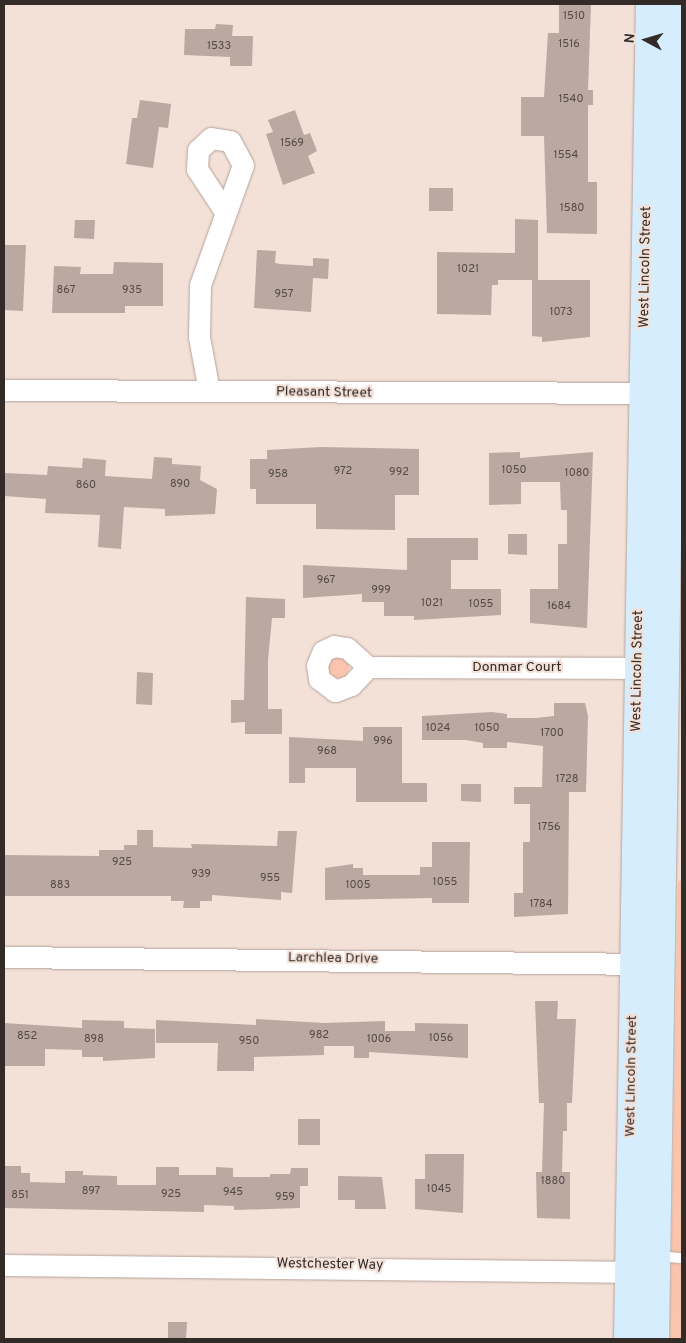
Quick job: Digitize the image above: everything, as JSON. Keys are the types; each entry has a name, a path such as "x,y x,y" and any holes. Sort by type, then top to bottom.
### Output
{"street":[{"name":"West Lincoln Street","path":"628,1339 650,4"},
{"name":"West Lincoln Street","path":"655,1339 671,1259 662,964 666,668 677,393 675,4"},
{"path":"208,391 199,299 224,210"},
{"name":"Pleasant Street","path":"4,390 677,393"},
{"name":"Donmar Court","path":"368,667 666,668"},
{"name":"Larchlea Drive","path":"4,957 662,964"},
{"name":"Westchester Way","path":"4,1265 629,1272 671,1259"}],"shaded area":[{"path":"338,656 346,659 349,667 346,675 338,678 330,675 327,667 330,659"},
{"path":"678,881 682,881 682,1339 670,1339"}],"building":[{"path":"559,4 591,4 588,90 593,90 593,105 588,105 588,182 597,182 597,234 547,233 544,136 521,136 521,97 544,97 548,33 559,33"},
{"path":"216,24 233,25 232,36 253,36 252,66 230,66 230,57 184,55 185,29 215,29"},
{"path":"140,100 171,104 168,128 159,127 153,168 126,164 132,118 137,118"},
{"path":"295,110 304,135 310,133 317,151 308,156 315,173 283,185 266,134 273,132 268,120"},
{"path":"429,188 453,188 453,211 429,211"},
{"path":"515,219 538,220 538,280 498,280 498,285 492,285 491,315 437,314 437,252 515,253"},
{"path":"75,220 95,220 94,239 74,238"},
{"path":"5,245 26,245 23,311 4,310"},
{"path":"257,250 276,251 275,263 280,264 313,266 313,258 329,259 328,279 313,278 311,312 254,308"},
{"path":"114,262 163,263 163,306 125,306 125,313 52,313 54,266 81,267 80,274 113,274"},
{"path":"532,280 590,280 590,337 542,342 542,337 532,336"},
{"path":"321,447 419,449 419,495 395,495 395,530 316,529 316,504 256,504 256,489 250,489 250,459 267,459 267,450"},
{"path":"520,452 520,458 593,452 587,628 530,623 530,589 558,589 558,544 567,544 567,510 561,510 560,482 521,482 521,504 489,505 489,453"},
{"path":"154,457 172,458 172,464 201,466 200,480 217,489 215,514 165,516 165,509 124,507 121,549 98,547 100,515 45,513 46,499 4,496 4,473 47,475 48,466 82,468 83,458 106,460 105,476 152,479"},
{"path":"508,534 527,534 527,555 508,554"},
{"path":"407,538 478,538 478,560 451,560 451,589 501,589 501,615 414,620 414,616 384,616 384,602 362,602 362,594 303,598 303,565 407,570"},
{"path":"246,597 285,599 285,618 272,618 268,660 268,709 282,709 282,734 245,734 245,722 231,723 231,700 244,700"},
{"path":"137,672 153,673 152,705 136,704"},
{"path":"554,703 585,703 588,716 586,792 569,792 568,914 514,917 514,893 523,893 523,842 530,842 530,804 514,804 514,787 542,787 543,746 507,742 507,748 483,748 483,743 466,740 422,740 422,716 492,712 507,714 507,718 536,718 554,716"},
{"path":"363,727 402,727 402,783 427,783 427,802 356,802 356,768 305,768 305,783 289,783 289,737 363,741"},
{"path":"461,784 481,784 481,802 461,801"},
{"path":"137,830 153,830 153,847 192,848 191,844 277,846 278,831 297,831 292,893 281,892 281,900 212,895 212,901 200,901 200,908 183,908 184,901 171,901 171,896 4,896 4,855 99,856 99,850 124,850 124,845 137,845"},
{"path":"432,842 470,842 469,903 432,903 432,898 325,900 325,868 353,864 353,868 363,868 363,875 420,875 420,867 432,867"},
{"path":"535,1001 558,1001 557,1019 576,1019 572,1103 567,1103 567,1131 563,1131 562,1172 570,1172 570,1219 537,1218 536,1172 542,1172 544,1103 539,1103"},
{"path":"256,1019 324,1023 385,1021 385,1031 415,1031 415,1023 468,1024 468,1058 369,1052 369,1058 354,1058 354,1046 324,1046 324,1055 254,1057 254,1071 217,1071 218,1043 156,1043 156,1020 256,1025"},
{"path":"82,1020 124,1021 124,1028 155,1029 155,1058 103,1061 103,1057 82,1057 82,1050 45,1049 45,1066 4,1066 4,1023 82,1028"},
{"path":"298,1119 320,1119 320,1145 298,1145"},
{"path":"425,1154 464,1154 463,1213 415,1209 415,1179 425,1179"},
{"path":"4,1166 21,1166 21,1173 30,1173 30,1182 65,1183 65,1171 83,1171 83,1175 117,1176 117,1185 156,1185 156,1167 179,1167 179,1175 216,1175 216,1167 233,1168 233,1177 270,1177 270,1174 290,1174 291,1168 308,1168 308,1186 300,1186 300,1208 234,1210 234,1206 204,1205 204,1212 4,1208"},
{"path":"338,1176 382,1177 386,1209 355,1209 355,1200 338,1200"},
{"path":"168,1322 187,1322 186,1339 168,1339"}]}
